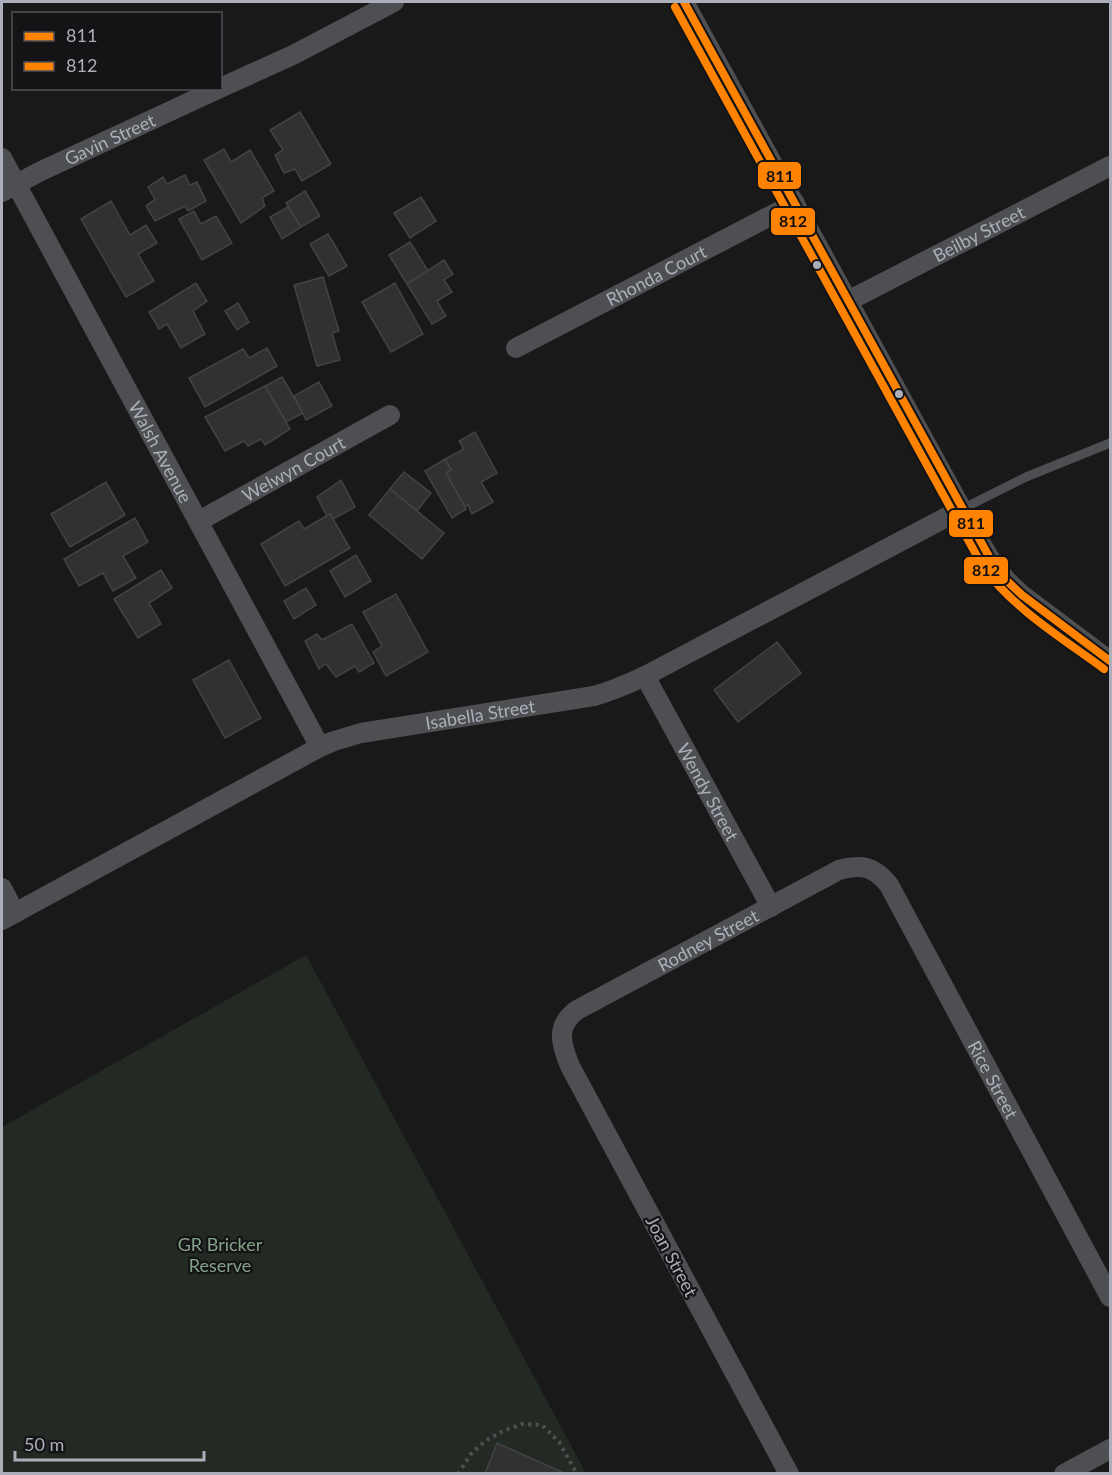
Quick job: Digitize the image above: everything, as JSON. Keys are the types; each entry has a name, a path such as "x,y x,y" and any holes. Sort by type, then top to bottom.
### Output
{"street":[{"name":"Gavin Street","path":"222,87 293,55 394,2"},
{"path":"684,2 992,562 1022,595 1110,661"},
{"name":"Gavin Street","path":"9,189 39,172 216,90"},
{"name":"Walsh Avenue","path":"2,158 9,189 199,521 320,747"},
{"name":"Beilby Street","path":"848,301 1110,166"},
{"name":"Rhonda Court","path":"516,348 795,203"},
{"name":"Welwyn Court","path":"199,521 390,416"},
{"name":"Isabella Street","path":"8,917 320,747 361,733 594,696 628,685 962,508"},
{"name":"Wendy Street","path":"645,676 771,907"},
{"name":"Rodney Street","path":"561,1036 564,1024 577,1010 839,870 851,867 869,868"},
{"name":"Rice Street","path":"869,868 883,877 889,885 1110,1297"},
{"path":"2,888 8,917"},
{"name":"Joan Street","path":"561,1036 570,1066 789,1473"},
{"path":"1064,1473 1110,1449"}],"lane":[{"path":"962,508 1026,477 1110,444"}],"path":[{"path":"458,1473 471,1454 485,1441 502,1431 522,1424 542,1425 560,1442 577,1473"}],"green space":[{"name":"GR Bricker Reserve","path":"306,955 586,1473 2,1473 2,1127"}],"building":[{"path":"300,112 331,164 302,181 295,169 284,173 275,155 283,150 270,130"},
{"path":"224,149 231,162 250,150 274,191 262,198 265,206 241,223 204,160"},
{"path":"185,175 190,185 197,182 206,201 188,211 185,206 155,221 146,206 155,199 148,187 163,177 167,184"},
{"path":"305,191 320,216 301,227 286,203"},
{"path":"421,197 436,221 410,238 394,213"},
{"path":"111,201 130,235 146,225 157,243 138,254 154,281 126,297 81,219"},
{"path":"288,207 301,227 282,239 270,217"},
{"path":"194,211 201,224 216,216 232,243 202,260 179,219"},
{"path":"328,234 347,266 329,276 310,244"},
{"path":"410,242 428,271 407,284 389,255"},
{"path":"444,260 453,274 444,280 452,292 437,301 446,316 432,324 407,284"},
{"path":"323,277 339,331 332,333 340,360 317,366 294,285"},
{"path":"196,283 207,301 193,311 205,334 181,348 167,324 159,329 149,312"},
{"path":"395,283 423,334 391,352 362,302"},
{"path":"238,303 249,322 237,330 225,311"},
{"path":"267,348 277,366 205,407 189,378 243,349 249,358"},
{"path":"282,377 303,413 286,422 265,386"},
{"path":"319,382 332,406 306,420 294,396"},
{"path":"265,386 290,429 265,445 261,439 248,446 244,441 225,451 205,417"},
{"path":"475,432 497,473 481,482 493,502 472,514 468,505 465,507 446,473 451,470 445,459 464,449 459,441"},
{"path":"445,459 451,470 446,473 466,509 452,518 425,471"},
{"path":"404,472 431,493 417,511 390,489"},
{"path":"341,480 355,507 333,519 330,514 327,516 317,497"},
{"path":"106,482 125,515 70,547 51,514"},
{"path":"390,489 444,533 422,559 369,515"},
{"path":"330,514 350,548 285,586 261,544 299,521 304,529"},
{"path":"135,518 148,542 123,556 136,578 113,591 103,573 79,586 64,559"},
{"path":"356,555 371,581 345,597 330,571"},
{"path":"161,570 172,588 149,603 161,624 138,638 114,599"},
{"path":"306,588 316,605 294,619 284,601"},
{"path":"396,594 428,652 386,676 373,652 382,646 363,612"},
{"path":"352,624 374,663 359,672 355,666 336,677 326,664 319,669 305,641 317,634 322,640"},
{"path":"777,642 801,673 738,722 714,690"},
{"path":"229,660 261,718 225,738 193,680"},
{"path":"497,1443 562,1472 561,1474 485,1474"}],"transit line":[{"name":"811","path":"684,2 992,562 1022,595 1110,661"},
{"name":"812","path":"675,7 983,567 1024,610 1104,669"}]}
